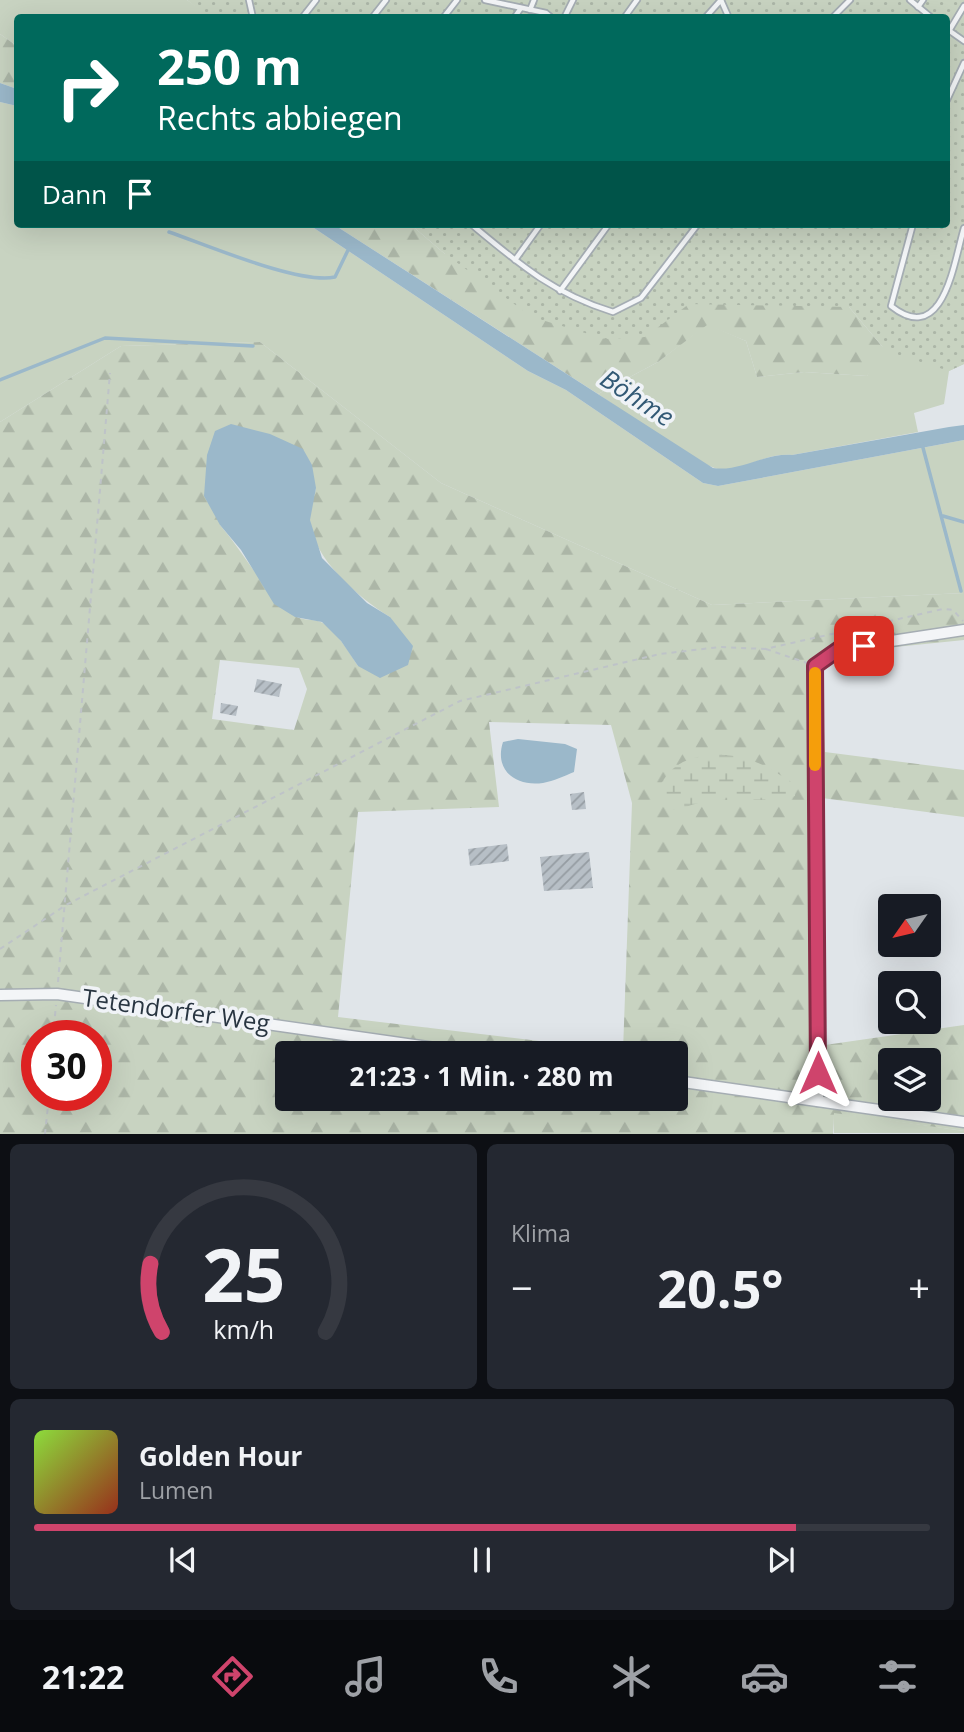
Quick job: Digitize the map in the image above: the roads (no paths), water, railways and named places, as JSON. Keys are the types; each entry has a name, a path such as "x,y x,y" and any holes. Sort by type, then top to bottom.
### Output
{"street":[{"path":"818,1101 815,666 839,649 964,630"},
{"name":"Tetendorfer Weg","path":"0,995 57,994 386,1041"},
{"path":"688,1084 964,1122"}],"lane":[{"path":"305,14 316,0"},
{"path":"375,14 386,0"},
{"path":"446,14 457,0"},
{"path":"485,0 541,14"},
{"path":"530,10 534,0"},
{"path":"627,14 638,0"},
{"path":"709,14 721,0"},
{"path":"836,14 850,0"},
{"path":"910,0 927,14"},
{"path":"918,7 923,0"},
{"path":"950,27 964,6"},
{"path":"517,14 522,8"},
{"path":"950,93 964,63"},
{"path":"477,228 514,260 560,291 576,300 613,312 641,298 695,228"},
{"path":"514,260 538,228"},
{"path":"560,291 606,228"},
{"path":"912,228 891,306 902,314 917,318 936,309 946,292 964,228"}],"water":[{"path":"0,83 14,88 14,105 0,102"},
{"path":"314,228 339,228 713,468 723,469 782,455 964,425 964,440 718,486 703,483 566,390 528,371"},
{"path":"231,424 270,434 303,449 312,465 316,488 310,520 322,558 367,603 390,617 413,646 408,665 380,678 358,666 341,641 322,622 295,617 274,604 241,550 220,525 204,496 207,455 215,431"},
{"path":"518,739 565,744 577,749 574,772 543,783 533,784 516,779 504,768 501,752 503,742"}],"waterway":[{"path":"169,232 277,270 319,278 335,277 350,246"},
{"path":"0,380 105,338 253,346"},
{"path":"922,444 961,591"},
{"path":"943,516 964,522"}],"water label":[{"name":"Böhme","path":"637,398"}]}
